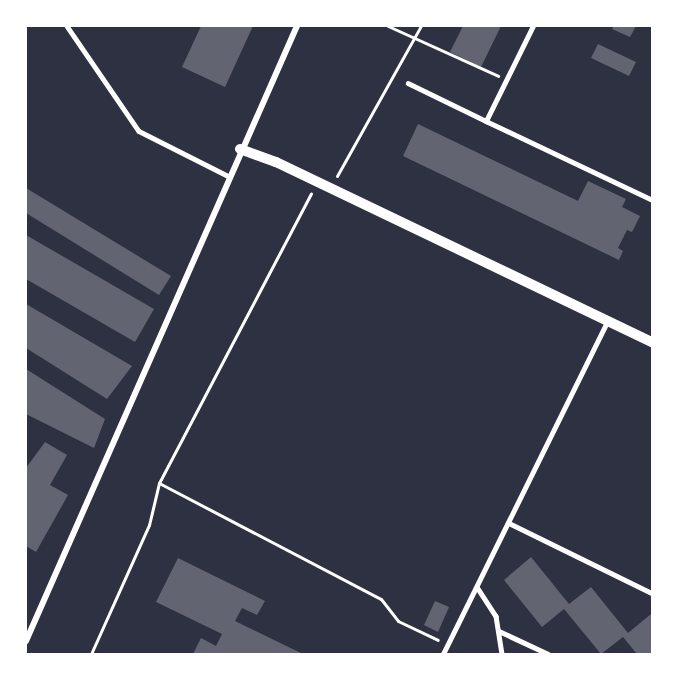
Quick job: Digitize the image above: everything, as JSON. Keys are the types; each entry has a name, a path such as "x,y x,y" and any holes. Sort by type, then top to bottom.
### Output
{"street":[{"path":"26,641 228,176 297,26"},
{"path":"240,149 318,182 652,342"}],"lane":[{"path":"67,26 139,131 228,176"},
{"path":"486,121 533,26"},
{"path":"408,83 652,200"},
{"path":"443,654 608,320"},
{"path":"508,523 652,593"},
{"path":"477,587 493,609 502,654"},
{"path":"499,631 548,654"}],"path":[{"path":"388,26 507,80"},
{"path":"336,178 421,26"},
{"path":"91,654 149,525 159,483 318,182"},
{"path":"159,483 381,599 398,621 448,644"}],"building":[{"path":"201,26 253,26 225,87 182,67"},
{"path":"463,26 501,26 481,67 450,52"},
{"path":"614,26 636,26 630,37 612,29"},
{"path":"598,44 636,62 629,76 591,58"},
{"path":"418,124 578,201 588,181 626,199 622,207 640,216 632,232 627,230 618,248 623,251 619,260 403,156"},
{"path":"26,188 171,276 159,295 26,213"},
{"path":"26,235 154,309 135,342 26,279"},
{"path":"26,304 132,366 107,399 26,348"},
{"path":"26,369 105,419 94,448 26,414"},
{"path":"45,442 67,455 50,485 68,495 36,552 26,546 26,468"},
{"path":"531,557 569,604 591,587 628,633 651,614 652,654 637,654 623,637 601,654 564,609 542,627 504,580"},
{"path":"178,558 265,601 257,615 242,608 235,621 303,654 193,654 201,638 216,646 222,634 156,602"},
{"path":"435,601 449,607 438,632 424,625"}]}
